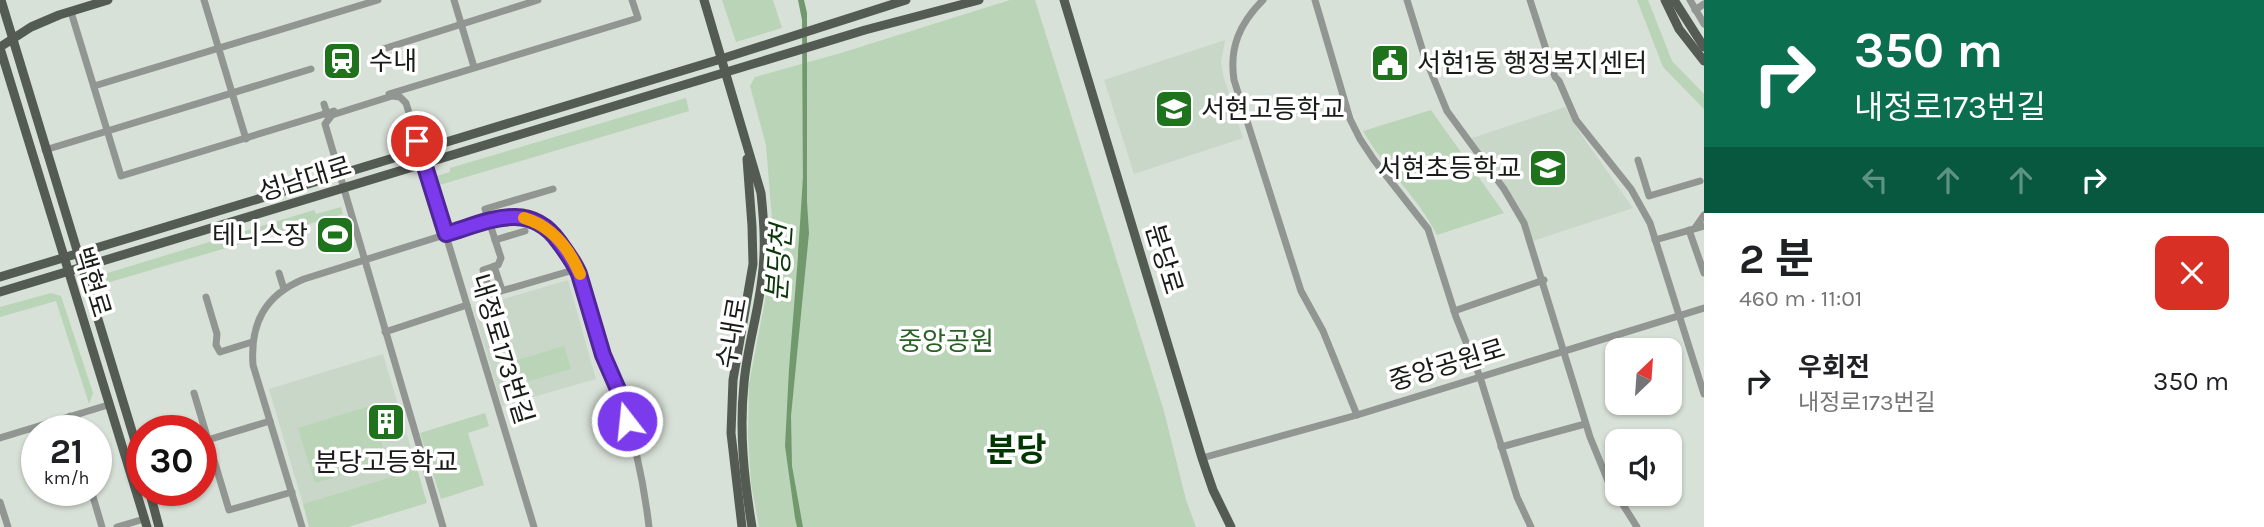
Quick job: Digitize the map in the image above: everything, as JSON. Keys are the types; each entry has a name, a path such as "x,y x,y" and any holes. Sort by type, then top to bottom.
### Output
{"main road":[{"name":"백현로","path":"1,0 127,415"},
{"path":"0,48 31,27 108,0"},
{"name":"수내로","path":"704,0 761,193 765,240 762,278 747,359 742,407 742,452 752,527"},
{"name":"성남대로","path":"0,277 777,42 906,0"},
{"name":"성남대로","path":"0,292 865,30 979,0"},
{"name":"분당로","path":"1064,0 1202,458 1213,490 1231,527"},
{"path":"1665,0 1679,29 1704,61"},
{"path":"1674,0 1704,47"},
{"name":"백현로","path":"0,48 145,523"},
{"name":"수내로","path":"742,527 731,433 733,380 753,264 746,147"},
{"path":"153,506 159,527"}],"street":[{"path":"204,0 246,139"},
{"path":"94,86 378,0"},
{"path":"454,0 474,68"},
{"path":"380,50 538,0"},
{"path":"71,12 121,176 638,18 632,0"},
{"path":"1263,0 1247,18 1237,38 1232,57 1234,80 1301,291 1323,331 1357,415"},
{"path":"1315,0 1350,119 1374,160 1428,229 1454,311 1480,377 1517,497 1531,527"},
{"path":"1407,0 1438,94 1524,223 1544,280 1562,352 1585,424 1608,481 1637,527"},
{"path":"1530,0 1555,77 1574,115 1631,189 1650,223 1704,394"},
{"path":"1690,0 1704,23"},
{"path":"1695,10 1704,4"},
{"path":"45,150 311,69"},
{"path":"328,118 389,97 385,86"},
{"name":"내정로173번길","path":"389,97 397,96 406,103 534,527"},
{"path":"324,104 328,118 325,124 443,527"},
{"path":"1638,160 1649,196 1700,181"},
{"path":"554,189 485,209 501,258 498,265 479,271 491,294 577,269"},
{"path":"1692,229 1704,215"},
{"path":"302,527 253,365 252,341 262,313 271,300 284,289 304,279 363,259 489,221 520,217 544,226 555,236 577,269 603,355 620,394 644,488 649,527"},
{"path":"1655,240 1704,226"},
{"path":"1692,229 1704,273"},
{"path":"495,240 525,231"},
{"path":"494,267 502,290"},
{"path":"279,273 284,289"},
{"path":"1454,311 1544,280"},
{"path":"206,297 217,334 216,345 220,352 252,341"},
{"path":"385,332 467,305"},
{"name":"중앙공원로","path":"1202,458 1357,415 1704,308"},
{"path":"194,393 199,415"},
{"path":"73,415 108,405"},
{"path":"217,437 270,421"},
{"path":"1501,447 1585,424"},
{"path":"0,438 21,431"},
{"path":"217,476 229,510 292,492"},
{"path":"0,502 2,518 8,527"},
{"path":"96,506 102,527"},
{"path":"117,527 145,523"}],"shaded area":[{"path":"798,0 804,0 807,13 809,233 791,416 792,466 803,527 797,527 795,518 785,446 803,194 802,20"},
{"name":"서현고등학교","path":"1225,40 1221,63 1243,138 1134,174 1104,80"},
{"name":"서현초등학교","path":"1565,107 1633,208 1533,241 1517,204 1469,139"},
{"path":"568,280 596,379 502,406 473,308"},
{"path":"383,354 417,469 303,504 269,389"}],"green space":[{"path":"722,0 773,0 782,28 736,42"},
{"name":"중앙공원","path":"1010,0 1035,0 1164,411 1186,500 1196,527 759,527 751,483 749,384 769,280 772,220 766,145 750,86 755,77"},
{"path":"1637,0 1648,0 1672,61 1704,94 1704,109 1663,67"},
{"path":"686,98 689,111 436,186 433,177 450,172 450,168"},
{"path":"1431,110 1504,213 1437,235 1363,131"},
{"path":"341,207 343,214 96,286 98,276 314,210 316,214"},
{"name":"테니스장","path":"341,220 349,243 329,250 321,226"},
{"path":"51,293 61,296 93,393 89,404 56,301 0,317 0,307"},
{"path":"564,346 571,369 515,385 508,363"},
{"path":"370,406 387,461 315,483 298,428"},
{"path":"485,413 489,426 468,433 484,485 441,499 420,433"},
{"path":"417,469 427,503 348,527 309,527 303,504"}],"waterway":[{"name":"분당천","path":"799,255 804,177"}],"slow traffic":[{"path":"524,218 550,229 580,274"}],"place":[{"name":"수내","path":"342,61"},
{"name":"서현1동 행정복지센터","path":"1390,63"},
{"name":"서현고등학교","path":"1174,109"},
{"name":"서현초등학교","path":"1548,168"},
{"name":"테니스장","path":"335,235"},
{"name":"분당고등학교","path":"386,422"}],"district":[{"name":"분당","path":"1016,450"}],"route":[{"path":"417,141 446,234 514,216 550,229 579,274 603,355 620,394 627,421"}]}
